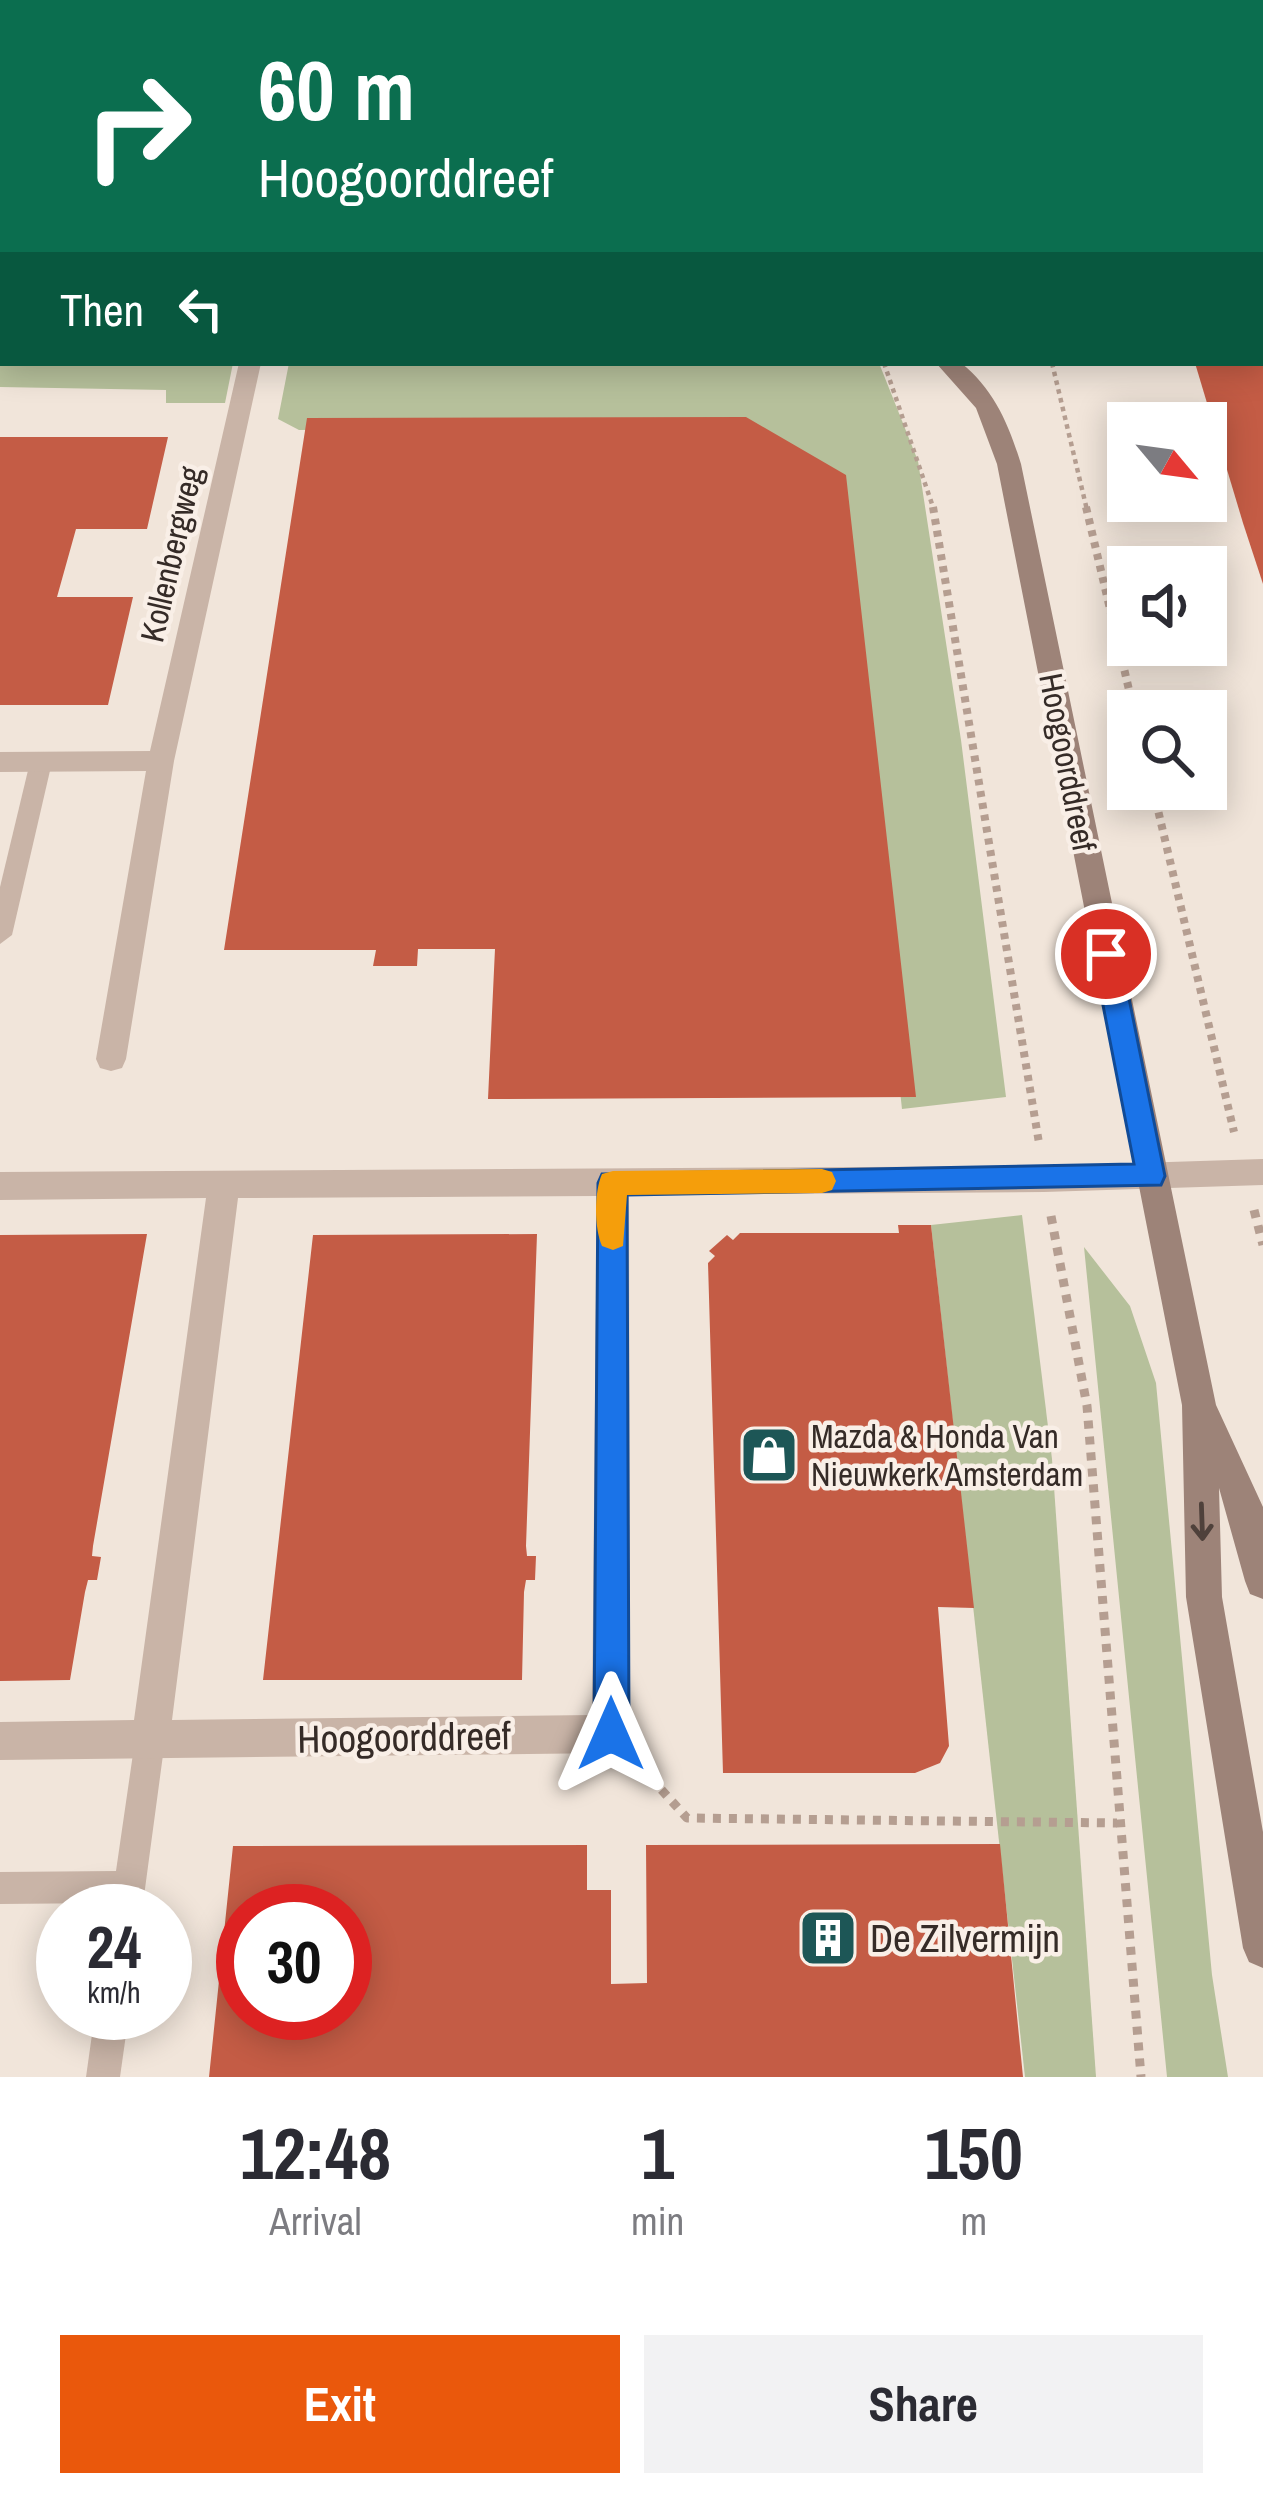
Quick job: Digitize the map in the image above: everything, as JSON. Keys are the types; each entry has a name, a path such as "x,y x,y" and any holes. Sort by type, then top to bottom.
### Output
{"street":[{"name":"Kollenbergweg","path":"111,1058 161,761 249,366"},
{"name":"Hoogoorddreef","path":"951,366 977,387 995,416 1009,464 1199,1405 1204,1597 1252,1823 1263,1948"},
{"path":"0,762 161,761"},
{"path":"0,1186 1253,1173"},
{"path":"611,1734 613,1183"},
{"path":"150,1740 224,1186"},
{"name":"Hoogoorddreef","path":"1199,1405 1246,1509 1263,1581"},
{"name":"Hoogoorddreef","path":"0,1741 611,1734"}],"lane":[{"path":"0,935 41,762"},
{"path":"130,1884 150,1740"},
{"path":"0,1888 36,1891"},
{"path":"103,2077 108,2040"}],"path":[{"path":"1053,366 1129,690"},
{"path":"1158,810 1253,1173"},
{"path":"611,1734 687,1818 1118,1823"}],"green space":[{"path":"0,366 232,366 225,403 166,403 166,390 0,387"},
{"path":"288,366 880,366 918,461 961,740 1006,1097 902,1109 834,485 740,427 299,430 278,419"},
{"path":"1022,1215 1052,1459 1096,2077 1025,2077 931,1225"},
{"path":"1084,1247 1130,1306 1156,1383 1212,1975 1228,2077 1167,2077"}],"building":[{"path":"1196,366 1263,366 1263,584 1227,470 1227,402 1207,402"},
{"path":"746,417 846,475 916,1097 488,1099 495,949 418,949 417,966 373,966 376,950 224,950 307,418"},
{"path":"0,437 168,437 147,529 76,529 57,597 133,597 108,705 0,705"},
{"path":"898,1225 931,1225 974,1608 938,1607 949,1746 940,1763 915,1773 723,1773 708,1263 715,1256 709,1251 727,1235 733,1240 740,1233 899,1233"},
{"path":"147,1234 93,1546 92,1556 101,1557 97,1580 88,1580 70,1680 0,1681 0,1235"},
{"path":"537,1234 526,1546 527,1556 536,1556 535,1580 526,1580 524,1592 522,1680 263,1680 313,1235"},
{"name":"De Zilvermijn","path":"1000,1844 1023,2077 209,2077 216,2010 216,2040 372,2040 372,1884 229,1884 233,1846 587,1845 587,1890 611,1890 611,1984 647,1983 646,1845"}],"slow traffic":[{"path":"613,1237 613,1183 822,1181"}],"place":[{"name":"Mazda & Honda Van Nieuwkerk Amsterdam","path":"769,1455"},
{"name":"De Zilvermijn","path":"828,1938"}],"route":[{"path":"611,1734 613,1183 1150,1176 1106,954"}]}
